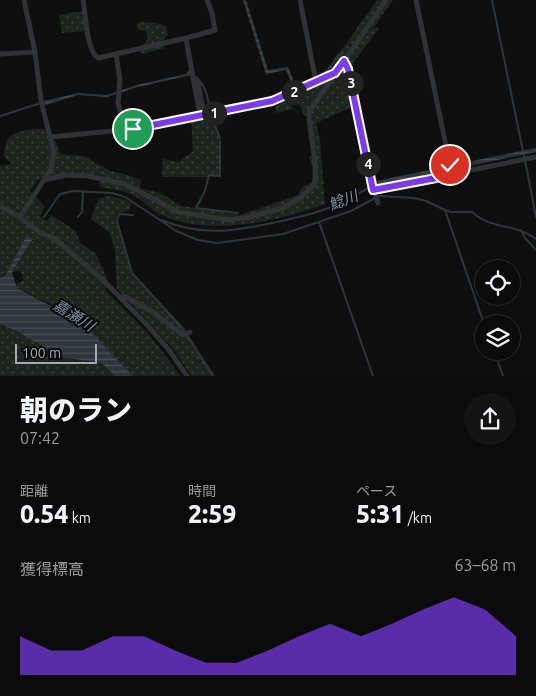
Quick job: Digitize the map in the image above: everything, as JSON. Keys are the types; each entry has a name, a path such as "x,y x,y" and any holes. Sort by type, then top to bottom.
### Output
{"street":[{"path":"20,217 52,169 54,161 41,101 35,52 24,0"},
{"path":"83,0 92,51 98,58 186,39 215,30 207,0"},
{"path":"300,0 316,82"},
{"path":"44,180 66,175 88,176 125,184 178,212 229,220 250,217 284,208 302,197 315,184 316,172 309,128 309,112 386,0"},
{"path":"416,0 451,173"},
{"path":"186,39 202,115"},
{"path":"0,54 35,52"},
{"path":"116,54 120,92 118,103 125,130"},
{"path":"344,61 348,69 378,203"},
{"path":"50,138 125,130 272,101 335,73"},
{"path":"198,82 202,115"},
{"path":"373,187 536,157"},
{"path":"0,206 20,217 39,232 55,239 121,297 169,350 187,376"},
{"path":"121,297 126,297 153,312 183,335 190,332"}],"shaded area":[{"path":"243,0 246,0 268,70 288,67 295,84 311,78 312,81 294,89 286,70 266,74"},
{"path":"377,0 393,0 374,27 379,28 353,63 345,56 331,74 320,79 318,74 327,70"},
{"path":"83,11 86,31 62,33 59,15"},
{"path":"142,22 166,26 168,34 163,41 164,48 143,54 139,50 148,38 146,31 139,30 136,23"},
{"path":"191,68 191,75 138,87 107,97 78,95 45,105 44,101 78,93 107,95 137,85 186,74"},
{"path":"342,71 346,73 354,106 316,123 320,140 325,204 306,211 265,221 243,224 201,225 180,222 161,215 128,193 100,187 97,175 65,173 39,179 30,191 45,207 40,216 47,221 51,215 76,231 80,243 96,254 109,283 105,290 148,333 181,376 0,376 0,324 17,331 76,320 48,303 17,288 16,284 23,281 21,271 12,272 33,240 28,235 5,276 0,278 0,166 11,164 4,156 6,143 9,138 18,132 47,129 49,139 55,140 60,154 84,156 110,171 141,180 140,188 160,193 182,206 240,215 298,195 302,187 312,182 313,169 309,157 316,154 312,117 304,116 296,95"},
{"path":"291,96 292,109 276,113 275,102"},
{"path":"211,116 221,140 221,177 162,177 163,159 179,162 193,151 191,120"},
{"path":"536,148 536,152 377,185 376,181"},
{"path":"110,196 126,200 131,204 129,211 117,213 116,222 133,273 185,329 215,376 191,376 174,350 117,289 115,249 109,232 91,219 98,199"},
{"path":"27,235 33,239 12,272 17,288 72,317 86,327 133,376 115,376 102,363 61,357 17,331 0,324 0,278 5,276"}],"waterway":[{"path":"492,0 523,151"},
{"path":"319,76 328,70 339,54 341,55"},
{"path":"350,62 376,181"},
{"path":"196,77 204,88 210,111"},
{"path":"0,116 38,104"},
{"path":"211,116 220,138"},
{"path":"220,142 220,176 209,175 205,191 196,208 238,213"},
{"path":"524,155 536,217"},
{"path":"161,220 191,229 219,231 247,228 327,209 376,184"},
{"path":"44,217 60,194 73,191 112,193 125,197 157,218"},
{"path":"78,217 82,212 83,191"},
{"name":"鯰川","path":"157,218 176,231 198,240 217,243 283,234 351,211 379,196 414,198 451,212 472,212 487,221 521,231 536,239"},
{"path":"445,210 481,315"},
{"path":"133,215 119,214 117,221 132,273 182,328 213,376"},
{"path":"319,222 373,376"},
{"path":"521,230 525,238 536,250"},
{"path":"497,360 503,376"}],"route":[{"path":"133,129 272,101 335,73 344,61 348,69 373,190 452,175 450,165"}],"water label":[{"name":"嘉瀬川","path":"74,315"}]}
